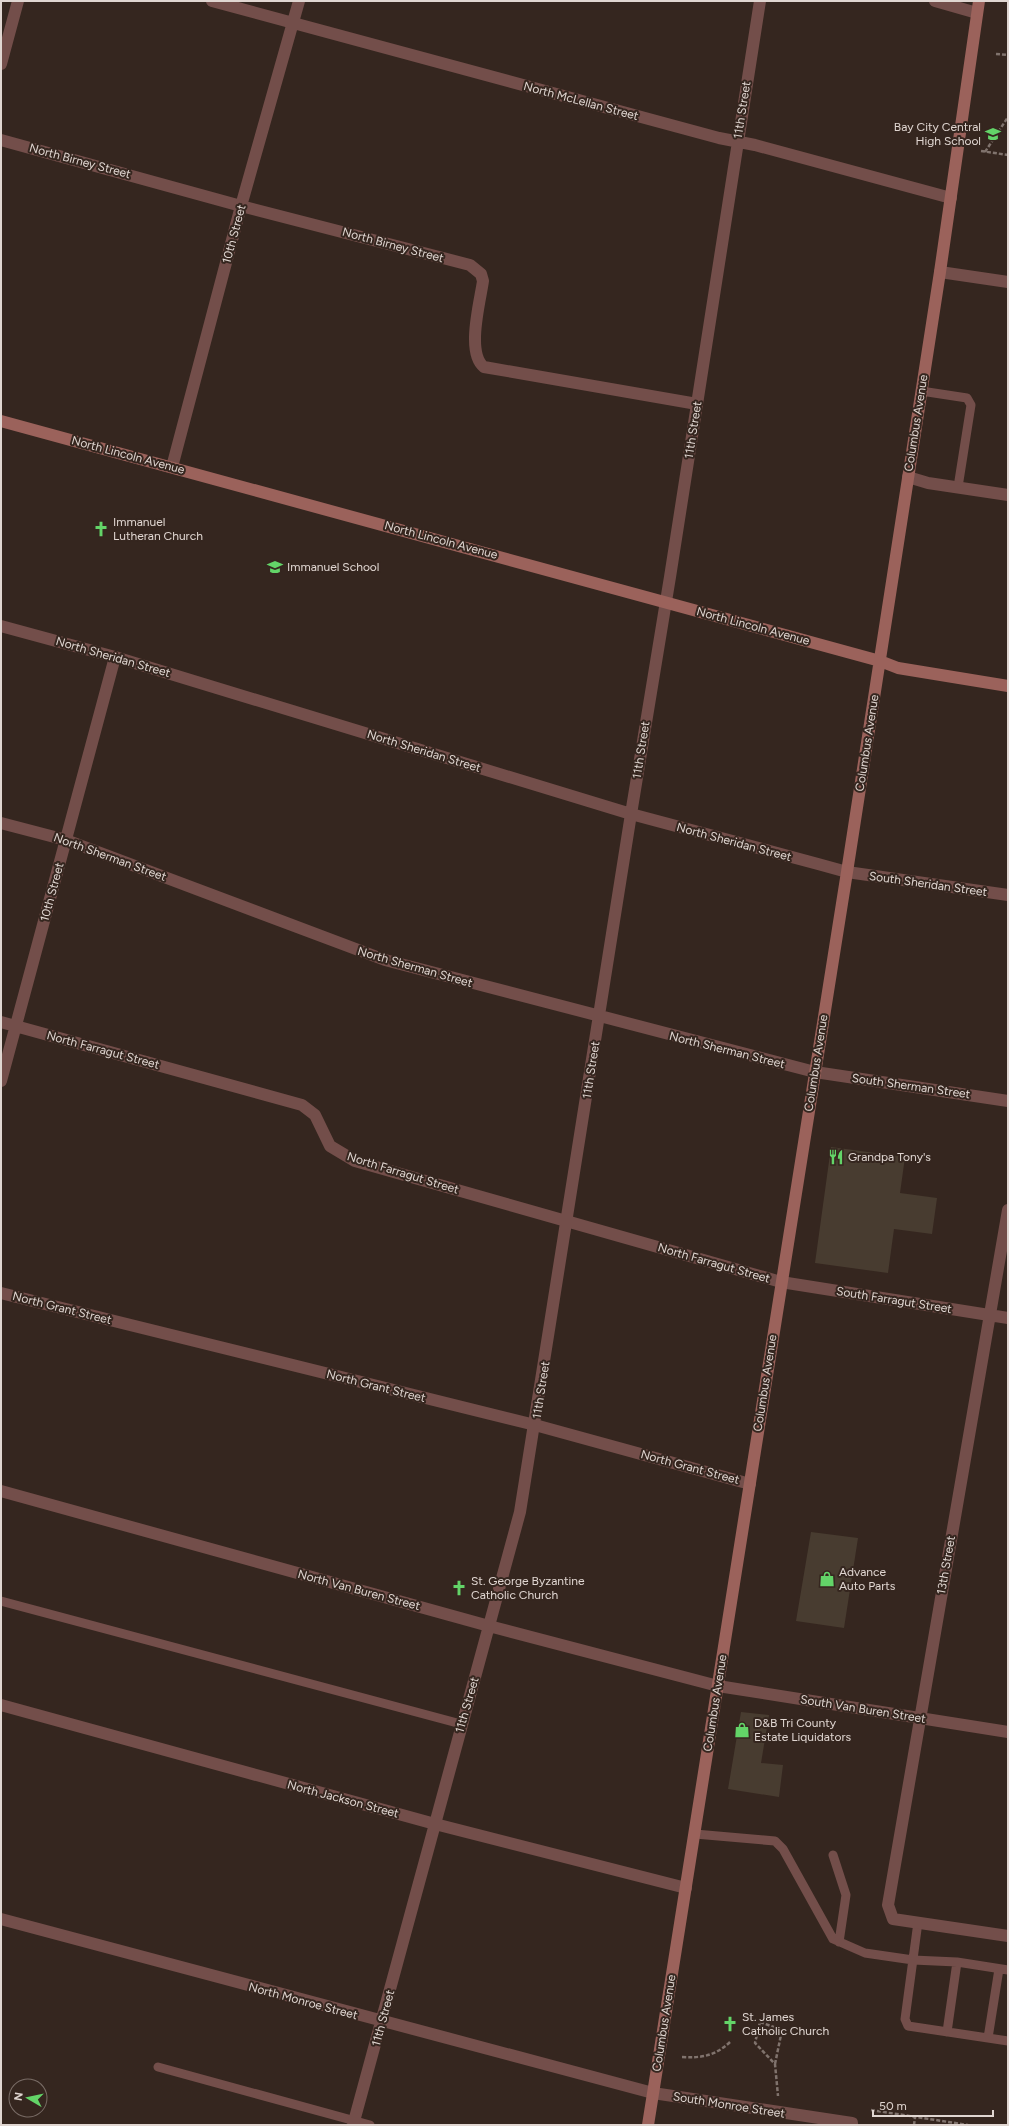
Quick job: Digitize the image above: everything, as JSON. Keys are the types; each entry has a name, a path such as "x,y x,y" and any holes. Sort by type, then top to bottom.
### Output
{"street":[{"path":"1,64 18,1"},
{"name":"North McLellan Street","path":"212,1 711,136 737,141 951,198"},
{"name":"10th Street","path":"172,467 241,206 299,1"},
{"name":"11th Street","path":"354,2123 461,1724 520,1512 666,602 760,1"},
{"path":"935,1 977,13"},
{"name":"Columbus Avenue","path":"648,2125 880,661 940,272 979,1"},
{"name":"North Birney Street","path":"1,140 241,206 470,265 481,274 483,281 475,334 475,352 478,362 484,367 697,404"},
{"path":"940,272 1008,282"},
{"name":"North Lincoln Avenue","path":"1,421 666,602 880,661 898,668 1008,686"},
{"path":"908,477 928,483 1008,495"},
{"name":"North Sheridan Street","path":"1,626 115,656 631,814 847,872"},
{"name":"10th Street","path":"1,1081 115,656"},
{"name":"North Sherman Street","path":"1,823 66,840 385,960 599,1018 815,1072"},
{"name":"South Sheridan Street","path":"847,872 1008,895"},
{"name":"North Farragut Street","path":"1,1022 302,1105 315,1116 330,1146 355,1161 781,1282"},
{"name":"South Sherman Street","path":"815,1072 1008,1101"},
{"name":"13th Street","path":"918,1922 893,1919 888,1905 1008,1210"},
{"name":"South Farragut Street","path":"781,1282 1008,1318"},
{"name":"North Grant Street","path":"1,1293 535,1425 750,1484"},
{"name":"North Van Buren Street","path":"1,1492 489,1626 718,1686"},
{"name":"South Van Buren Street","path":"718,1686 1008,1732"},
{"name":"North Jackson Street","path":"1,1705 435,1824 686,1888"},
{"name":"North Monroe Street","path":"1,1919 382,2022 653,2093"},
{"path":"918,1922 1008,1936"},
{"name":"South Monroe Street","path":"653,2093 852,2124"}],"lane":[{"path":"921,391 967,398 971,405 958,487"},
{"path":"1,1601 461,1724"},
{"path":"695,1834 775,1841 783,1849 833,1939 839,1942 865,1953 913,1960 957,1962 1003,1970 988,2038"},
{"path":"832,1855 846,1895 839,1942"},
{"path":"918,1922 905,2019 908,2026 1008,2041"},
{"path":"947,2032 957,1962"},
{"path":"158,2067 354,2123 370,2125"}],"path":[{"path":"996,54 1008,56"},
{"path":"985,152 1008,117"},
{"path":"981,151 1008,155"},
{"path":"775,2064 755,2043 760,2022 782,2030 775,2064 778,2096"},
{"path":"682,2057 702,2058 722,2050 730,2042"},
{"path":"871,2110 968,2125"},
{"path":"914,2125 915,2117"}],"building":[{"path":"831,1147 905,1157 900,1193 937,1198 932,1234 894,1229 888,1273 815,1263"},
{"name":"Advance Auto Parts","path":"811,1532 858,1538 844,1628 796,1621"},
{"path":"741,1712 769,1715 761,1763 783,1765 779,1797 728,1789"}],"place":[{"name":"Bay City Central High School","path":"993,134"},
{"name":"Immanuel Lutheran Church","path":"101,529"},
{"name":"Immanuel School","path":"275,567"},
{"name":"Grandpa Tony's","path":"836,1157"},
{"name":"Advance Auto Parts","path":"827,1579"},
{"name":"St. George Byzantine Catholic Church","path":"459,1588"},
{"name":"D&B Tri County Estate Liquidators","path":"742,1730"},
{"name":"St. James Catholic Church","path":"730,2024"}]}
